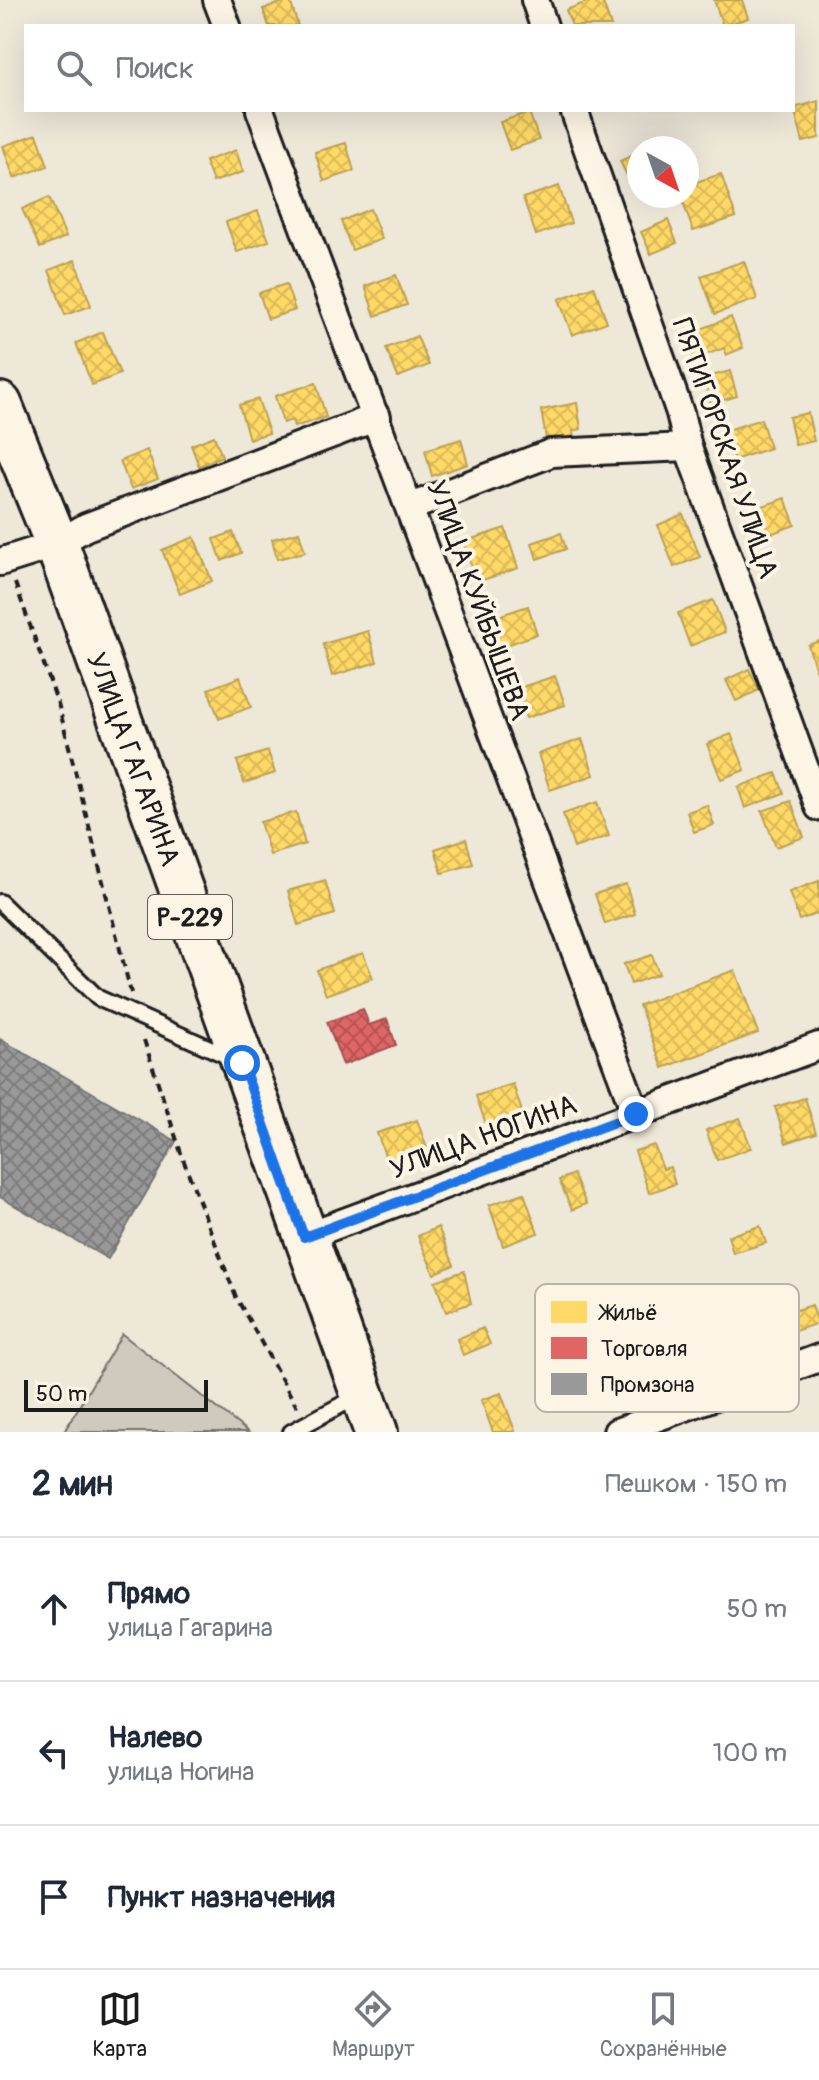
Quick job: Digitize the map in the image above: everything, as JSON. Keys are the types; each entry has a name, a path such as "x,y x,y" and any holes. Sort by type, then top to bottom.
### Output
{"main road":[{"name":"УЛИЦА ГАГАРИНА","path":"0,404 57,544 369,1413"}],"street":[{"path":"217,0 226,24"},
{"path":"535,0 543,24"},
{"name":"УЛИЦА КУЙБЫШЕВА","path":"261,112 636,1114"},
{"name":"ПЯТИГОРСКАЯ УЛИЦА","path":"575,112 680,413 688,447 819,807"},
{"path":"0,562 57,544 86,527 377,417"},
{"path":"411,507 551,453 688,447"},
{"name":"УЛИЦА НОГИНА","path":"304,1237 819,1046"},
{"path":"799,1365 819,1358"},
{"path":"617,1432 672,1412"}],"lane":[{"path":"0,902 98,998 242,1063"},
{"path":"291,1432 369,1413"}],"shaded area":[{"path":"122,1334 248,1432 64,1432"}],"building: Жильё":[{"path":"290,0 297,24 268,24 263,9"},
{"path":"592,0 602,0 610,24 571,24 566,10"},
{"path":"714,0 742,0 748,18 722,24"},
{"path":"819,101 819,138 803,142 795,108"},
{"path":"529,112 539,140 510,150 500,122"},
{"path":"37,134 48,166 14,178 3,146"},
{"path":"346,143 354,171 324,181 315,152"},
{"path":"236,150 243,172 213,182 205,161"},
{"path":"627,158 627,176 620,161"},
{"path":"721,174 736,217 693,231 685,208 699,208 699,181"},
{"path":"559,186 571,223 536,235 523,198"},
{"path":"49,197 66,237 40,248 22,209"},
{"path":"370,209 382,239 352,250 341,221"},
{"path":"258,211 269,241 237,252 226,222"},
{"path":"668,220 677,243 651,254 641,232"},
{"path":"75,260 91,306 65,315 49,270"},
{"path":"744,261 757,299 715,314 701,276"},
{"path":"396,275 407,305 375,316 365,286"},
{"path":"286,284 295,310 268,319 259,293"},
{"path":"594,286 607,322 572,335 559,299"},
{"path":"731,317 743,348 726,355 724,348 695,359 686,335"},
{"path":"103,332 120,374 92,385 76,343"},
{"path":"417,336 429,365 398,377 386,348"},
{"path":"730,371 737,396 711,404 704,378"},
{"path":"316,383 326,417 294,427 292,420 283,423 275,396"},
{"path":"258,399 269,433 249,439 239,405"},
{"path":"577,403 581,429 573,431 574,439 547,444 541,410"},
{"path":"808,413 814,441 795,445 789,417"},
{"path":"761,419 770,448 734,460 725,431"},
{"path":"214,436 222,456 199,466 191,445"},
{"path":"461,439 468,464 432,476 425,450"},
{"path":"147,450 158,479 131,489 120,461"},
{"path":"785,498 795,525 765,536 755,509"},
{"path":"683,514 700,557 674,567 658,525"},
{"path":"505,528 518,568 477,582 463,542"},
{"path":"233,532 241,553 222,561 214,539"},
{"path":"299,532 305,552 277,559 272,539"},
{"path":"561,533 566,549 537,559 532,543"},
{"path":"194,537 212,581 180,594 162,550"},
{"path":"713,600 725,632 690,646 678,613"},
{"path":"528,606 537,634 499,648 489,619"},
{"path":"368,631 377,662 332,676 323,644"},
{"path":"819,641 819,676 818,676 808,645"},
{"path":"749,669 759,690 736,701 726,680"},
{"path":"555,676 565,705 526,718 516,689"},
{"path":"240,677 251,707 219,719 208,689"},
{"path":"731,734 745,770 721,779 707,744"},
{"path":"582,739 594,775 550,790 538,754"},
{"path":"268,751 275,773 244,783 237,761"},
{"path":"776,773 784,793 745,808 738,787"},
{"path":"791,801 804,837 776,847 762,811"},
{"path":"597,802 609,836 574,848 563,814"},
{"path":"707,805 714,825 694,832 687,812"},
{"path":"296,812 305,844 270,855 260,822"},
{"path":"466,839 473,864 442,873 435,849"},
{"path":"325,880 335,914 298,925 288,891"},
{"path":"819,881 819,913 799,920 789,892"},
{"path":"626,884 635,914 605,924 595,894"},
{"path":"363,953 373,978 326,995 317,970"},
{"path":"652,955 659,974 631,984 624,964"},
{"path":"735,970 758,1033 663,1068 639,1005"},
{"path":"513,1084 523,1115 487,1127 476,1096"},
{"path":"805,1098 816,1133 786,1143 775,1107"},
{"path":"740,1118 751,1148 717,1160 706,1130"},
{"path":"417,1120 428,1151 388,1164 377,1133"},
{"path":"654,1145 663,1169 670,1167 675,1184 649,1193 635,1151"},
{"path":"573,1174 586,1204 572,1210 559,1180"},
{"path":"524,1193 538,1233 503,1246 489,1205"},
{"path":"760,1226 766,1243 733,1253 728,1236"},
{"path":"438,1227 454,1265 434,1274 418,1236"},
{"path":"464,1271 471,1303 446,1312 435,1281"},
{"path":"812,1305 818,1323 799,1330 799,1309"},
{"path":"483,1328 490,1344 463,1355 457,1339"},
{"path":"501,1393 515,1431 493,1432 481,1400"}],"building: Торговля":[{"path":"363,1009 369,1025 387,1019 396,1045 343,1065 327,1022"}],"building: Промзона":[{"path":"0,1039 176,1141 108,1259 0,1197"}],"route":[{"path":"242,1063 304,1237 636,1114"}]}
